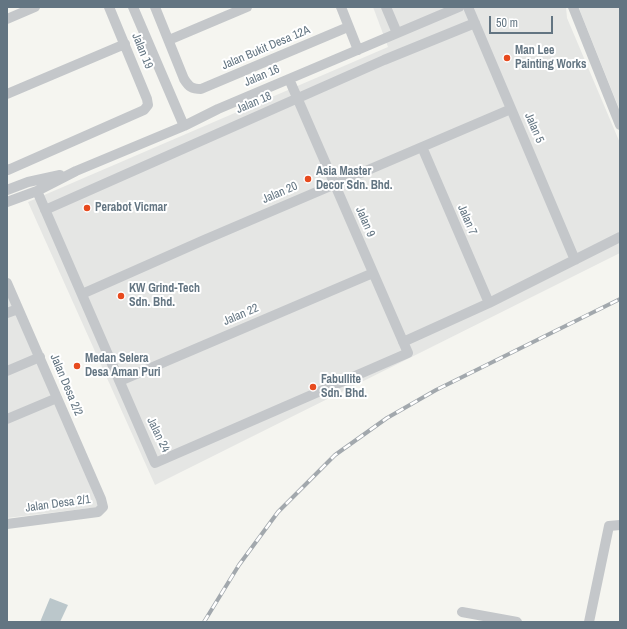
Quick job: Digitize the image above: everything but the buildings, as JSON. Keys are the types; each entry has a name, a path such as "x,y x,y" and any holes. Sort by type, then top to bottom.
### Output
{"street":[{"path":"7,18 35,7"},
{"name":"Jalan 19","path":"7,169 8,170 144,110 148,105 147,99 110,7"},
{"path":"133,7 184,126"},
{"path":"155,7 169,40 247,7"},
{"path":"341,7 358,50"},
{"path":"386,7 397,33"},
{"name":"Jalan 16","path":"7,202 37,191 76,171 184,126 218,109 459,7"},
{"name":"Jalan 5","path":"468,7 575,260"},
{"path":"573,7 620,125"},
{"name":"Jalan 18","path":"45,210 168,154 384,60 475,23"},
{"name":"Jalan Bukit Desa 12A","path":"169,40 188,86 194,89 201,89 348,27"},
{"path":"7,94 125,44"},
{"name":"Jalan 9","path":"289,79 408,353"},
{"name":"Jalan 20","path":"82,294 511,109"},
{"name":"Jalan 7","path":"422,147 489,303"},
{"name":"Jalan 16","path":"7,190 28,182 76,171"},
{"name":"Jalan 24","path":"37,191 155,463 408,353"},
{"path":"403,342 489,303 620,237"},
{"name":"Jalan 22","path":"120,381 373,273"},
{"name":"Jalan Desa 2/2","path":"7,283 101,499"},
{"path":"7,313 18,309"},
{"path":"7,371 40,357"},
{"path":"7,419 57,398"},
{"name":"Jalan Desa 2/1","path":"7,524 98,512 103,507 101,499"},
{"path":"589,622 609,526 620,525"},
{"path":"462,612 517,622"}],"shaded area":[{"path":"373,7 566,7 567,18 620,143 620,253 155,485 28,202 388,47"},
{"path":"579,7 620,7 620,111 580,11"},
{"path":"7,288 99,507 7,518"},
{"path":"50,598 68,605 60,622 40,622"}],"railway":[{"path":"204,622 239,565 278,512 335,455 387,418 436,390 620,299"}],"place":[{"name":"Man Lee Painting Works","path":"507,58"},
{"name":"Asia Master Decor Sdn. Bhd.","path":"308,179"},
{"name":"Perabot Vicmar","path":"87,208"},
{"name":"KW Grind-Tech Sdn. Bhd.","path":"121,296"},
{"name":"Medan Selera Desa Aman Puri","path":"77,366"},
{"name":"Fabullite Sdn. Bhd.","path":"313,387"}]}
